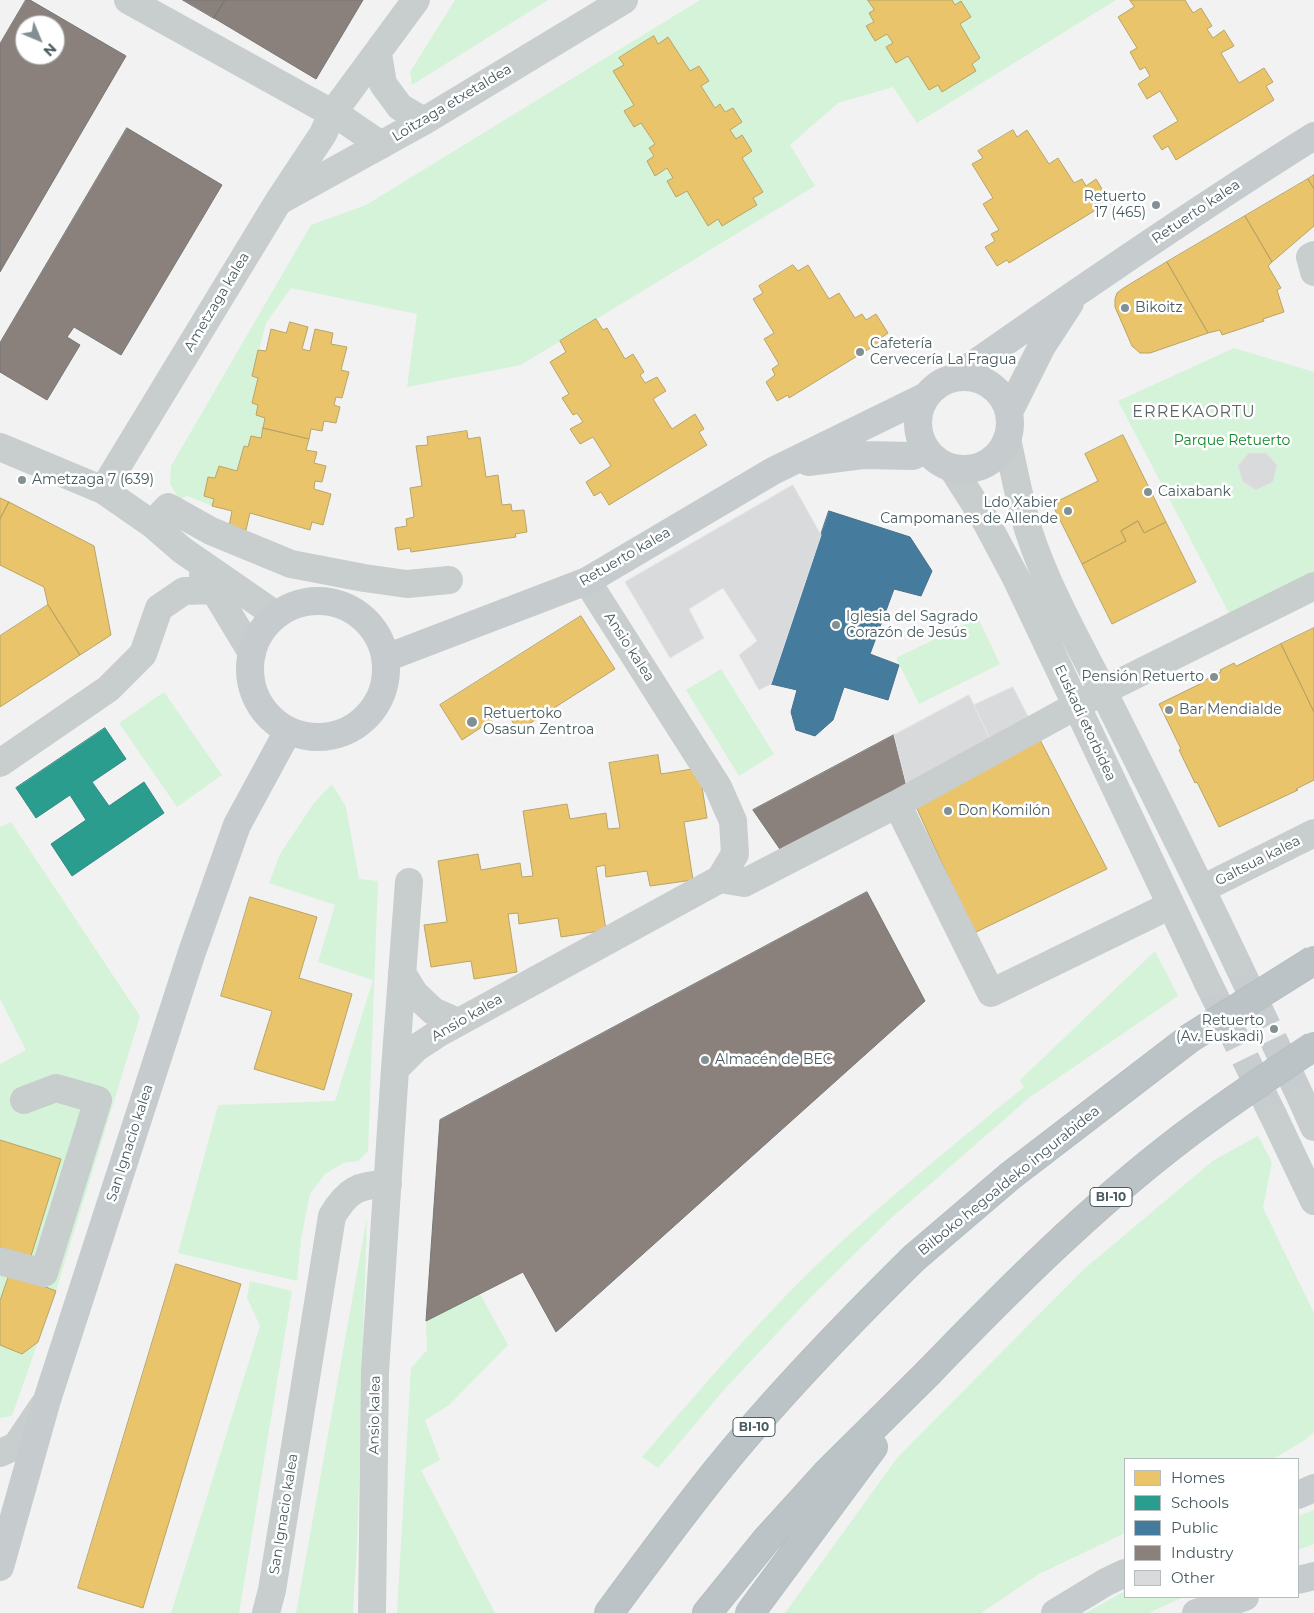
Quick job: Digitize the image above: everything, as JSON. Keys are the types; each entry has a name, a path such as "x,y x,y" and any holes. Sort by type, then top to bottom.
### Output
{"highway":[{"name":"Bilboko hegoaldeko ingurabidea","path":"610,1612 719,1468 846,1325 914,1258 1010,1176 1190,1038 1314,960"},
{"name":"BI-10","path":"707,1613 767,1539 826,1474 1034,1267 1128,1182 1184,1137 1314,1046"},
{"path":"750,1613 928,1373"}],"main road":[{"name":"Retuerto kalea","path":"954,378 1080,290 1253,174 1314,136"},
{"path":"1009,412 1042,346 1080,290"},
{"path":"773,471 926,396 936,386 954,378 968,377 982,380 994,388 1003,399 1009,412 1010,426 1007,440 1000,451 996,456 978,467 965,469 952,468 933,458 920,439 918,428 918,417 926,396"},
{"path":"773,471 818,460 863,455 913,456 926,450"},
{"name":"Retuerto kalea","path":"386,658 587,581 773,471"},
{"path":"322,601 346,606 363,617 378,636 386,658 385,683 376,705 359,724 338,735 311,737 288,731 266,714 252,686 252,653 260,633 276,615 300,603 322,601"},
{"name":"San Ignacio kalea","path":"0,1567 47,1400 189,961 237,825 288,731"},
{"path":"1299,1496 1314,1488"},
{"path":"1055,1613 1106,1582 1124,1573"},
{"path":"1299,1580 1314,1576"},
{"path":"1196,1613 1242,1598"}],"street":[{"path":"128,0 328,124 360,130 381,145"},
{"name":"Ametzaga kalea","path":"103,490 278,202 328,124 416,0"},
{"name":"Loitzaga etxetaldea","path":"278,202 424,122 624,0"},
{"path":"378,54 383,84 400,107 424,122"},
{"path":"328,124 352,162"},
{"path":"1314,255 1310,257 1314,272"},
{"name":"Euskadi etorbidea","path":"1007,440 1020,498 1041,564 1237,963"},
{"path":"0,447 160,516 211,531 291,564 407,584 449,580"},
{"name":"Euskadi etorbidea","path":"952,468 984,518 1011,570 1208,983"},
{"path":"160,516 182,550 214,590 252,653"},
{"path":"182,550 276,615"},
{"name":"Ansio kalea","path":"372,1613 375,1372 395,1069 416,1048 439,1033 720,879 735,854 732,821 718,787 587,581"},
{"path":"720,879 744,883 897,804 1076,705 1314,586"},
{"path":"0,763 108,689 143,654 159,608 184,591 214,590"},
{"path":"897,804 990,993 1171,905"},
{"name":"Galtsua kalea","path":"1202,889 1314,834"},
{"path":"395,1069 409,882"},
{"path":"402,973 414,994 433,1011 458,1022"},
{"path":"0,1260 44,1273 98,1100 56,1088 24,1100"},
{"path":"1302,1100 1314,1127"},
{"path":"1274,1117 1314,1200"},
{"name":"San Ignacio kalea","path":"266,1613 272,1590 332,1216 341,1201 353,1191 370,1184 388,1184"},
{"path":"0,1453 16,1446 47,1400"}],"green space":[{"path":"455,0 548,0 412,85 410,72"},
{"path":"700,0 1116,0 917,123 893,87 838,103 790,145 815,186 521,365 407,387 417,314 291,288 266,323 252,376 258,378 252,403 258,405 256,415 265,418 261,438 248,447 244,446 237,471 219,466 215,478 208,477 204,496 214,499 212,506 188,496 179,499 170,484 171,466 311,225 366,205"},
{"name":"Parque Retuerto","path":"1234,348 1314,372 1314,572 1230,615 1118,401"},
{"path":"978,618 1000,664 919,704 896,658"},
{"path":"721,669 774,754 739,776 686,690"},
{"path":"164,692 222,775 177,807 119,723"},
{"path":"332,784 346,807 359,879 378,881 368,1151 358,1161 343,1163 325,1174 310,1194 301,1239 297,1281 178,1253 218,1105 335,1101 373,980 318,962 335,905 269,883 280,854 314,803"},
{"path":"11,822 140,1016 56,1291 12,1416 0,1418 0,1064 26,1050 0,999 0,827"},
{"path":"1155,951 1178,996 1030,1097 889,1220 808,1300 723,1391 658,1468 642,1457 739,1346 814,1267 931,1163 1024,1087 1020,1080"},
{"path":"1258,1136 1272,1162 1263,1208 1314,1313 1314,1432 1305,1440 1275,1458 1124,1458 1124,1533 1039,1574 981,1613 785,1613 897,1458 1084,1269 1214,1160"},
{"path":"367,1217 357,1545 353,1613 296,1613"},
{"path":"250,1281 292,1291 239,1613 171,1613 260,1326 247,1298"},
{"path":"480,1294 508,1345 449,1405 425,1420 440,1460 421,1470 495,1613 397,1613 411,1368 427,1350 426,1321"},
{"path":"1314,1510 1314,1544 1299,1550 1299,1516"},
{"path":"1124,1592 1124,1598 1181,1598 1149,1613 1086,1613"}],"building: Homes":[{"path":"868,0 952,0 955,5 961,1 971,17 960,24 980,58 972,64 976,71 942,92 938,85 929,90 908,56 896,63 886,47 893,43 887,34 875,41 866,26 874,22 869,13 874,10"},
{"path":"1130,0 1185,0 1193,13 1201,8 1212,26 1207,29 1213,38 1224,30 1234,46 1221,53 1239,83 1264,68 1273,82 1266,86 1274,100 1176,160 1168,146 1162,150 1153,136 1178,121 1160,91 1147,99 1138,84 1150,76 1145,67 1140,70 1130,52 1137,48 1118,17 1134,7"},
{"path":"654,36 658,44 668,37 690,71 699,66 709,81 701,86 715,108 720,104 725,112 733,108 742,122 730,130 736,139 742,135 752,151 742,158 763,192 753,198 757,205 722,226 718,219 708,226 687,191 676,197 667,181 673,178 667,168 655,176 647,161 654,156 649,148 655,144 641,123 634,127 624,111 634,105 613,71 624,65 619,58"},
{"path":"1013,130 1017,137 1027,130 1049,164 1058,158 1074,183 1082,179 1086,186 1096,179 1108,199 1097,205 1099,208 1009,263 1007,260 997,266 985,247 995,241 991,234 999,230 983,204 993,198 972,164 983,158 978,151"},
{"path":"1314,175 1314,189 1308,179"},
{"path":"1308,179 1314,189 1314,226 1272,262 1245,216"},
{"path":"1245,216 1272,262 1268,266 1281,288 1277,290 1284,312 1222,335 1220,330 1208,333 1167,262"},
{"path":"1167,262 1208,333 1150,353 1140,353 1132,346 1115,307 1115,299 1117,293 1122,289"},
{"path":"793,265 798,271 808,265 829,299 839,293 855,318 862,314 866,320 876,314 888,333 878,340 880,342 789,398 788,395 777,401 766,382 775,375 772,369 779,364 764,339 774,333 753,299 763,293 759,286"},
{"path":"596,319 603,330 607,328 625,359 633,354 644,372 640,375 645,383 657,377 666,391 653,399 672,429 695,414 704,429 699,432 707,445 609,505 601,492 594,496 586,482 611,466 593,437 580,444 570,429 583,422 577,413 573,415 562,398 569,394 550,362 566,352 560,341"},
{"path":"290,322 308,327 302,349 310,351 315,329 333,333 331,344 347,347 341,370 349,372 342,398 336,397 334,405 340,407 336,423 324,421 322,431 311,429 309,439 263,428 265,418 256,415 258,405 252,403 258,378 252,376 258,350 266,351 271,329 286,333"},
{"path":"263,428 309,439 306,450 317,452 314,463 326,466 322,482 315,481 314,489 331,494 323,525 312,522 310,530 250,513 246,530 229,526 232,511 212,506 214,499 204,496 208,477 215,478 219,466 237,471 244,446 248,447 251,436 261,438"},
{"path":"467,431 468,439 480,437 486,477 498,475 502,505 511,504 512,511 524,510 527,532 515,534 516,537 411,552 410,548 398,550 395,528 407,526 406,519 414,517 410,488 422,486 416,446 428,445 427,437"},
{"path":"1123,435 1166,522 1144,533 1138,521 1121,531 1126,541 1082,564 1052,504 1098,481 1085,454"},
{"path":"0,498 9,502 0,519"},
{"path":"9,502 94,546 111,635 80,655 48,605 44,587 0,565 0,519"},
{"path":"1138,521 1144,533 1166,522 1196,582 1112,624 1082,564 1126,541 1121,531"},
{"path":"48,605 80,655 0,707 0,636"},
{"path":"581,616 615,669 518,731 506,711 462,740 440,705"},
{"path":"1314,628 1314,712 1281,644"},
{"path":"1281,644 1314,712 1314,780 1296,789 1298,790 1219,827 1197,782 1195,783 1159,704 1204,682 1221,672 1220,670 1234,663 1236,666"},
{"path":"1038,736 1107,869 974,933 913,800"},
{"path":"658,755 661,774 699,768 707,818 684,822 693,880 650,886 647,871 606,877 605,865 596,867 606,930 561,937 558,918 519,924 518,913 508,914 517,972 474,979 471,961 431,967 424,925 447,922 438,861 478,854 481,870 520,863 522,877 533,876 523,811 567,804 570,819 606,813 608,829 620,828 609,763"},
{"path":"250,897 317,917 299,978 352,994 324,1090 254,1069 272,1011 221,996"},
{"path":"0,1140 61,1159 31,1256 0,1247"},
{"path":"176,1264 241,1284 143,1608 78,1588"},
{"path":"10,1273 56,1291 38,1342 22,1354 0,1345 0,1301"}],"building: Schools":[{"path":"105,728 126,759 92,782 109,806 144,782 164,813 72,876 51,844 86,820 70,795 36,818 16,788"}],"building: Public":[{"name":"Iglesia del Sagrado Corazón de Jesús","path":"829,511 910,537 932,571 921,596 894,589 870,654 899,665 888,700 844,687 833,720 815,736 796,730 791,712 797,690 771,684"}],"building: Industry":[{"path":"26,0 30,0 56,15 17,15"},
{"path":"183,0 225,0 214,18"},
{"path":"225,0 363,0 316,79 214,18"},
{"path":"15,19 15,65 65,65 65,20 126,56 0,272 0,44"},
{"path":"127,128 222,185 121,355 74,327 67,337 80,345 47,400 0,372 0,343"},
{"path":"894,735 908,791 784,855 753,810"},
{"name":"Almacén de BEC","path":"867,892 925,1001 556,1332 523,1272 426,1321 440,1120"}],"building: Other":[{"path":"1249,453 1266,453 1277,465 1273,482 1256,490 1243,482 1238,466"},
{"path":"793,485 821,535 771,684 759,690 739,655 757,641 723,588 689,609 704,638 670,658 625,582"},
{"path":"1013,687 1034,728 994,747 974,705"},
{"path":"969,695 994,747 908,791 894,735"}],"tunnel":[{"path":"1237,963 1302,1100"},
{"path":"1208,983 1274,1117"}],"place":[{"name":"Retuerto 17 (465)","path":"1156,205"},
{"name":"Bikoitz","path":"1125,308"},
{"name":"Cafetería Cervecería La Fragua","path":"860,352"},
{"name":"Ametzaga 7 (639)","path":"22,480"},
{"name":"Caixabank","path":"1148,492"},
{"name":"Ldo Xabier Campomanes de Allende","path":"1068,511"},
{"name":"Iglesia del Sagrado Corazón de Jesús","path":"836,625"},
{"name":"Pensión Retuerto","path":"1214,677"},
{"name":"Bar Mendialde","path":"1169,710"},
{"name":"Retuertoko Osasun Zentroa","path":"472,722"},
{"name":"Don Komilón","path":"948,811"},
{"name":"Retuerto (Av. Euskadi)","path":"1274,1029"},
{"name":"Almacén de BEC","path":"705,1060"}],"district":[{"name":"ERREKAORTU","path":"1194,412"}]}
